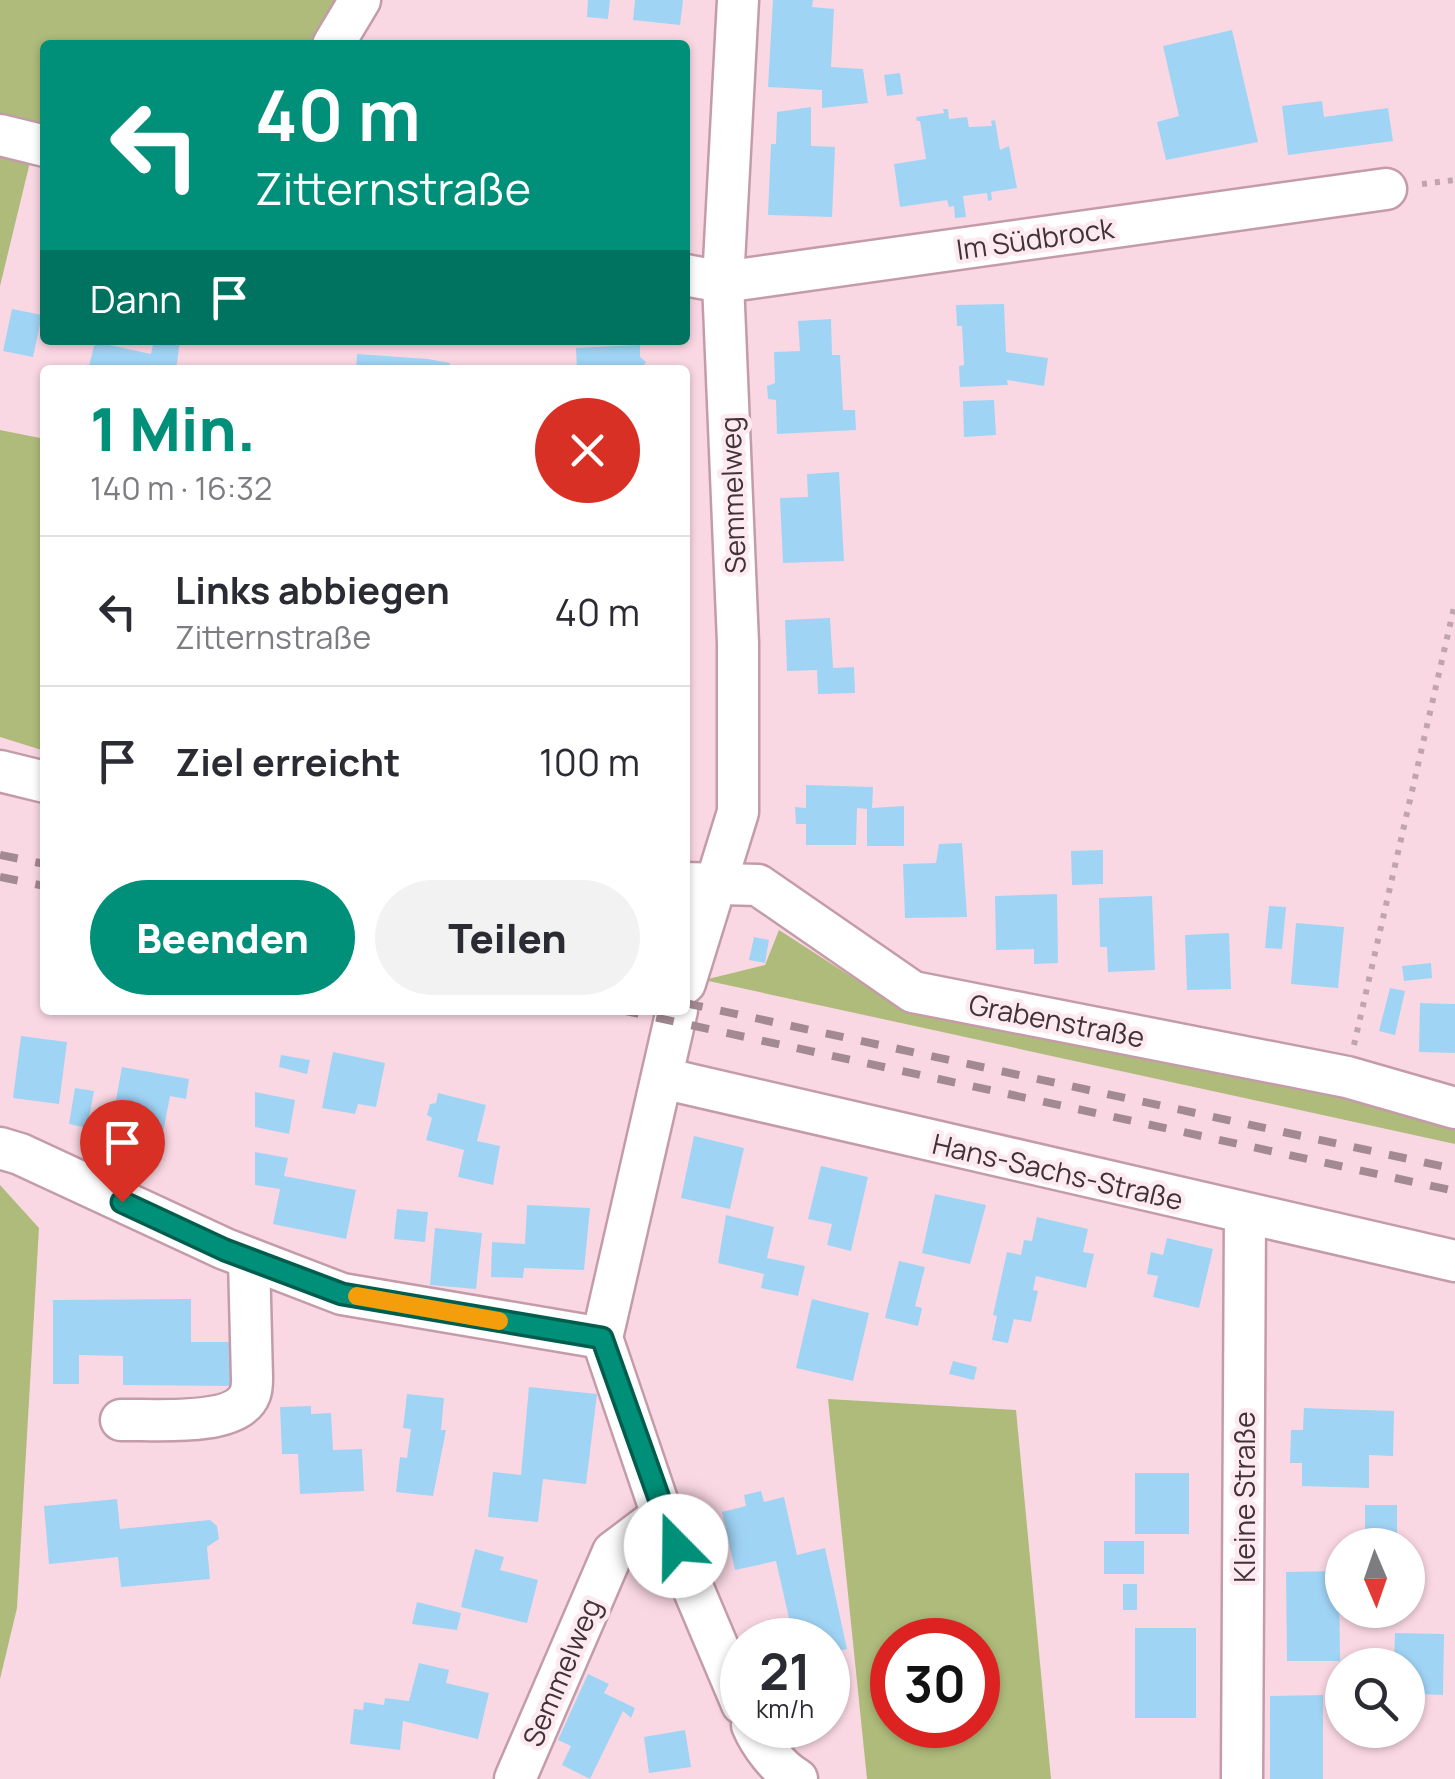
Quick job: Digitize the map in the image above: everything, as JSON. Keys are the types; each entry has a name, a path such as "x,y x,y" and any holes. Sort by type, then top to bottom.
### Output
{"street":[{"path":"336,40 360,0"},
{"name":"Semmelweg","path":"690,949 700,882 738,812 738,642 704,278 738,0"},
{"path":"0,136 40,145"},
{"name":"Im Südbrock","path":"704,278 1386,189"},
{"path":"0,771 40,781"},
{"name":"Grabenstraße","path":"700,882 758,884 913,992 1347,1077 1402,1096 1455,1108"},
{"path":"677,1015 602,1338 662,1515 720,1652"},
{"name":"Hans-Sachs-Straße","path":"662,1078 1455,1261"},
{"path":"0,1148 249,1258 342,1294 602,1338"},
{"name":"Kleine Straße","path":"1242,1779 1245,1215"},
{"path":"121,1420 214,1418 238,1409 250,1397 249,1258"},
{"name":"Semmelweg","path":"516,1779 613,1552 662,1515"},
{"path":"766,1748 797,1779"}],"path":[{"path":"1347,1077 1455,603"}],"green space":[{"path":"0,0 340,0 317,40 40,40 40,130 0,121"},
{"path":"0,151 31,158 0,286"},
{"path":"0,430 40,438 40,749 0,737"},
{"path":"779,930 883,997 1455,1113 1455,1144 704,980 765,965"},
{"path":"0,1185 39,1228 17,1608 0,1679"},
{"path":"828,1399 1016,1410 1051,1779 867,1779"}],"building":[{"path":"588,0 610,0 608,19 587,17"},
{"path":"635,0 683,0 680,25 633,20"},
{"path":"773,0 813,0 812,7 834,9 831,67 863,69 868,103 822,108 822,90 768,87"},
{"path":"1232,30 1258,142 1166,160 1157,122 1179,116 1163,46"},
{"path":"900,73 903,94 887,96 884,75"},
{"path":"1322,101 1324,117 1388,108 1393,141 1288,155 1282,106"},
{"path":"811,107 811,146 835,147 832,217 768,215 771,144 776,144 777,112"},
{"path":"943,109 948,109 949,119 967,117 969,127 992,126 991,121 995,120 1000,150 1009,146 1017,188 991,192 992,200 988,201 987,193 963,196 966,217 955,218 954,206 949,207 947,200 900,207 894,164 926,159 916,117 944,113"},
{"path":"1004,304 1006,352 1048,358 1044,386 1007,380 1008,385 960,387 959,366 964,365 962,326 957,326 956,305"},
{"path":"12,309 40,315 33,357 3,351"},
{"path":"831,319 832,355 840,355 843,410 855,410 856,430 777,434 776,400 768,399 767,386 775,383 774,352 800,351 798,321"},
{"path":"94,345 151,354 153,345 179,345 177,365 89,365"},
{"path":"640,345 640,357 646,362 577,365 576,348"},
{"path":"357,354 450,363 450,365 356,365"},
{"path":"994,400 996,435 964,437 963,401"},
{"path":"839,472 844,561 783,563 780,498 808,497 807,474"},
{"path":"830,618 833,668 854,667 855,693 818,694 817,670 787,671 785,620"},
{"path":"806,785 873,787 872,808 904,806 904,846 867,846 867,809 857,808 856,845 806,845 806,824 796,824 795,807 806,808"},
{"path":"962,843 967,917 905,918 903,864 936,863 939,844"},
{"path":"1103,850 1103,884 1072,885 1071,851"},
{"path":"1057,894 1058,963 1034,964 1034,949 996,950 995,896"},
{"path":"1152,896 1155,970 1108,972 1107,947 1100,947 1099,898"},
{"path":"1269,906 1286,907 1282,949 1265,948"},
{"path":"1296,923 1344,927 1338,988 1291,984"},
{"path":"1229,933 1231,989 1187,990 1185,935"},
{"path":"754,937 769,940 765,963 749,960"},
{"path":"1431,963 1432,978 1404,981 1402,966"},
{"path":"1390,988 1405,991 1395,1035 1379,1031"},
{"path":"1420,1003 1455,1004 1455,1053 1419,1052"},
{"path":"21,1036 67,1042 59,1104 13,1098"},
{"path":"333,1052 385,1063 376,1107 358,1104 355,1114 322,1108"},
{"path":"281,1055 310,1060 307,1074 279,1067"},
{"path":"122,1067 189,1079 186,1099 170,1096 158,1159 107,1149"},
{"path":"75,1088 94,1091 87,1128 69,1124"},
{"path":"255,1092 295,1100 289,1134 255,1127"},
{"path":"438,1093 486,1105 477,1141 500,1146 493,1185 458,1177 464,1150 426,1140 432,1118 427,1115"},
{"path":"694,1136 744,1148 730,1209 681,1198"},
{"path":"255,1152 288,1158 284,1176 356,1190 346,1239 273,1224 280,1189 255,1185"},
{"path":"821,1166 868,1177 851,1251 827,1245 832,1224 808,1219"},
{"path":"935,1194 986,1205 970,1264 922,1253"},
{"path":"527,1205 590,1208 584,1270 524,1268 523,1278 491,1277 492,1242 525,1244"},
{"path":"397,1209 428,1212 425,1242 394,1239"},
{"path":"726,1215 774,1227 767,1258 805,1266 798,1296 761,1288 764,1274 718,1263"},
{"path":"1037,1217 1088,1229 1083,1252 1094,1254 1086,1288 1036,1276 1033,1290 1038,1291 1031,1322 1014,1319 1008,1343 992,1340 997,1316 993,1315 1007,1252 1021,1255 1024,1240 1032,1241"},
{"path":"435,1228 482,1233 476,1289 430,1285"},
{"path":"1167,1238 1213,1249 1199,1308 1153,1297 1158,1276 1147,1274 1151,1252 1163,1255"},
{"path":"899,1261 925,1267 915,1306 922,1308 918,1326 885,1318"},
{"path":"191,1299 191,1342 235,1342 235,1386 123,1385 123,1356 79,1355 79,1384 53,1384 53,1300"},
{"path":"812,1299 869,1313 853,1381 796,1368"},
{"path":"953,1361 977,1367 974,1380 949,1374"},
{"path":"529,1387 597,1394 586,1484 543,1479 538,1522 488,1517 493,1472 521,1475"},
{"path":"407,1394 444,1398 441,1430 446,1430 433,1496 396,1492 400,1457 407,1458 411,1429 403,1428"},
{"path":"311,1406 311,1414 331,1413 333,1450 362,1449 364,1491 300,1494 298,1454 282,1454 280,1407"},
{"path":"1304,1408 1394,1411 1393,1456 1369,1455 1369,1488 1302,1486 1302,1463 1290,1463 1291,1430 1303,1430"},
{"path":"1135,1473 1189,1473 1189,1534 1135,1534"},
{"path":"761,1491 764,1502 784,1497 797,1555 825,1548 840,1618 789,1618 776,1561 735,1570 722,1512 746,1506 744,1495"},
{"path":"117,1499 120,1529 210,1520 217,1526 219,1539 207,1547 210,1579 121,1587 118,1557 49,1564 44,1506"},
{"path":"1365,1505 1397,1505 1397,1528 1365,1528"},
{"path":"1104,1541 1144,1541 1144,1574 1104,1574"},
{"path":"475,1549 504,1557 500,1570 538,1580 527,1623 461,1607"},
{"path":"1325,1571 1325,1628 1340,1628 1340,1648 1325,1648 1325,1661 1287,1661 1286,1572"},
{"path":"1123,1584 1137,1584 1137,1610 1123,1610"},
{"path":"417,1602 461,1613 457,1630 412,1624"},
{"path":"1135,1628 1196,1628 1196,1718 1135,1718"},
{"path":"1395,1633 1444,1634 1443,1695 1425,1694 1425,1648 1395,1648"},
{"path":"419,1663 449,1670 446,1683 489,1693 478,1739 403,1721 400,1750 350,1744 354,1709 363,1710 364,1702 384,1705 385,1698 409,1701"},
{"path":"588,1674 609,1684 604,1693 635,1708 631,1718 623,1711 590,1779 562,1765 571,1746 558,1740"},
{"path":"1323,1695 1323,1779 1270,1779 1270,1696"},
{"path":"685,1730 691,1767 649,1773 644,1737"}],"railway":[{"path":"0,855 40,863"},
{"path":"0,877 40,885"},
{"path":"690,1004 1455,1169"},
{"path":"644,1015 1455,1191"}],"slow traffic":[{"path":"357,1296 499,1321"}],"route":[{"path":"122,1202 225,1250 342,1294 602,1338 676,1546"}]}
